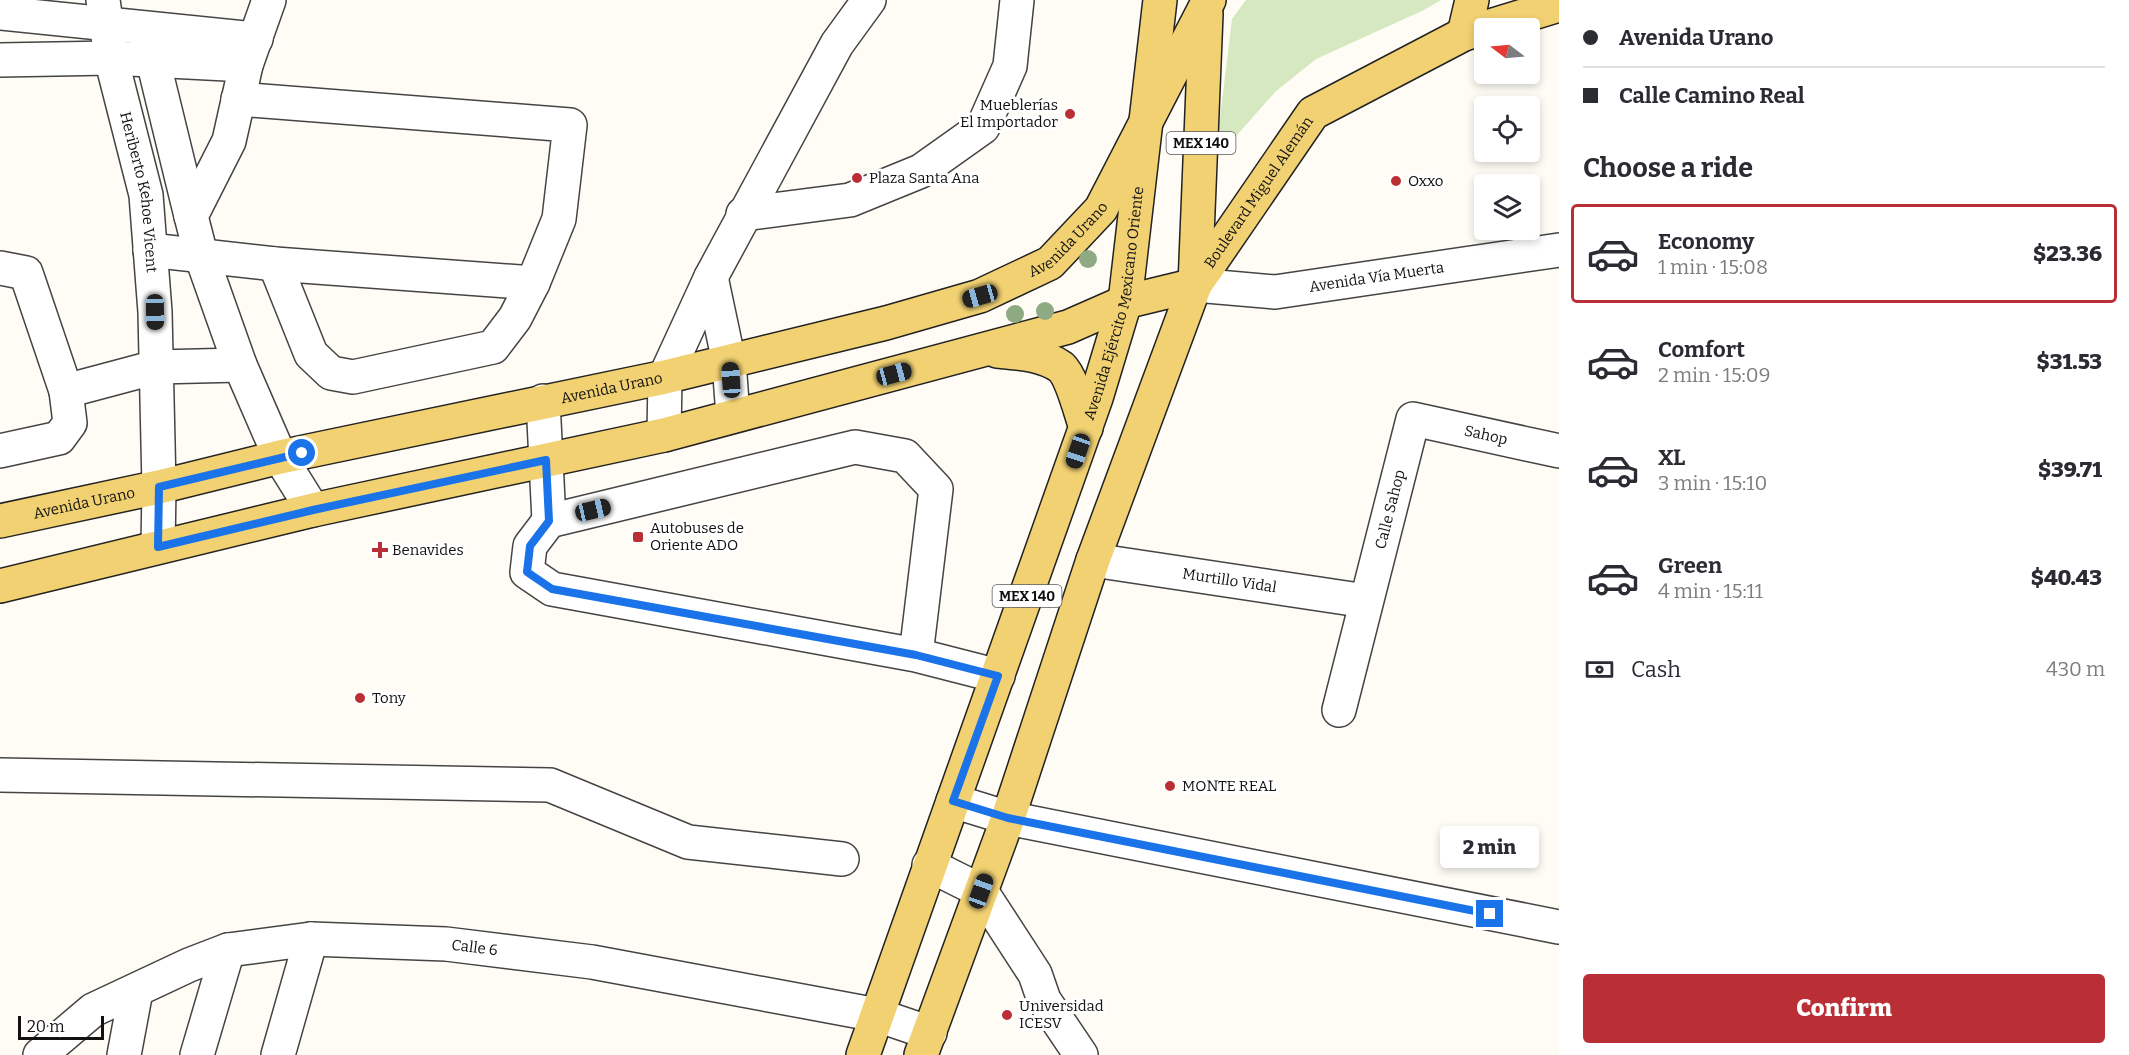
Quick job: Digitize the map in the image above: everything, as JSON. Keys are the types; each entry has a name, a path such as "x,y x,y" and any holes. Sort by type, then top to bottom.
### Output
{"main road":[{"name":"MEX 140","path":"1146,125 1160,0"},
{"path":"1464,34 1472,0"},
{"name":"MEX 140","path":"926,1044 1008,818 1093,560 1195,285 1208,1"},
{"path":"1146,125 1208,1"},
{"name":"Boulevard Miguel Alemán","path":"1195,285 1313,113 1464,34 1559,6"},
{"name":"Avenida Ejército Mexicano Oriente","path":"862,1055 1086,428 1125,302 1146,125"},
{"name":"Avenida Urano","path":"0,521 543,401 665,377 886,323 980,296 1050,263 1101,209 1146,125"},
{"path":"0,586 313,510 664,435 1068,327 1125,302 1195,285"},
{"path":"986,350 1032,354 1062,368 1076,395 1086,428"}],"street":[{"path":"191,216 229,141 251,52 269,0"},
{"path":"664,435 665,377 711,277 743,214 837,44 869,0"},
{"path":"743,214 850,200 921,171 983,127 1010,66 1017,0"},
{"path":"0,14 104,12 145,27 251,52"},
{"name":"Heriberto Kehoe Vicent","path":"104,12 111,58 146,195 155,312 158,547"},
{"path":"145,27 201,255 240,365 280,458 313,510"},
{"path":"0,60 111,58 152,61 251,52"},
{"path":"238,99 570,125 560,219 533,283 515,318 493,347 354,377 331,373 311,354 275,264"},
{"path":"150,250 275,264 533,283"},
{"name":"Avenida Vía Muerta","path":"1195,285 1275,292 1559,250"},
{"path":"0,268 26,273 66,391 70,423 59,438 0,451"},
{"path":"711,277 729,362 733,416"},
{"path":"66,391 156,367 240,365"},
{"path":"543,401 549,521"},
{"name":"Sahop","path":"1413,418 1559,451"},
{"name":"Calle Sahop","path":"1339,710 1413,418"},
{"path":"916,655 936,489 905,456 855,447 549,521 530,546 527,572 552,589 916,655 998,676"},
{"name":"Murtillo Vidal","path":"1093,560 1366,601"},
{"path":"0,775 550,785 688,842 842,859"},
{"path":"953,801 1008,818 1559,927"},
{"path":"929,865 981,891 1035,974 1044,1000 1081,1055"},
{"path":"278,1055 311,939"},
{"name":"Calle 6","path":"40,1055 93,1010 189,965 228,950 311,939 446,944 592,963 877,1015 926,1044"},
{"path":"197,1055 228,950"},
{"path":"124,1055 136,990"}],"green space":[{"path":"1246,0 1441,0 1316,59 1275,92 1222,152 1216,151 1232,19"}],"place":[{"name":"Mueblerías El Importador","path":"1070,114"},
{"name":"Plaza Santa Ana","path":"857,178"},
{"name":"Oxxo","path":"1396,181"},
{"name":"Autobuses de Oriente ADO","path":"638,537"},
{"name":"Benavides","path":"380,550"},
{"name":"Tony","path":"360,698"},
{"name":"MONTE REAL","path":"1170,786"},
{"name":"Universidad ICESV","path":"1007,1015"}],"route":[{"path":"302,453 159,487 158,547 313,510 546,460 549,521 530,546 527,572 552,589 916,655 998,676 953,801 1008,818 1490,914"}]}
